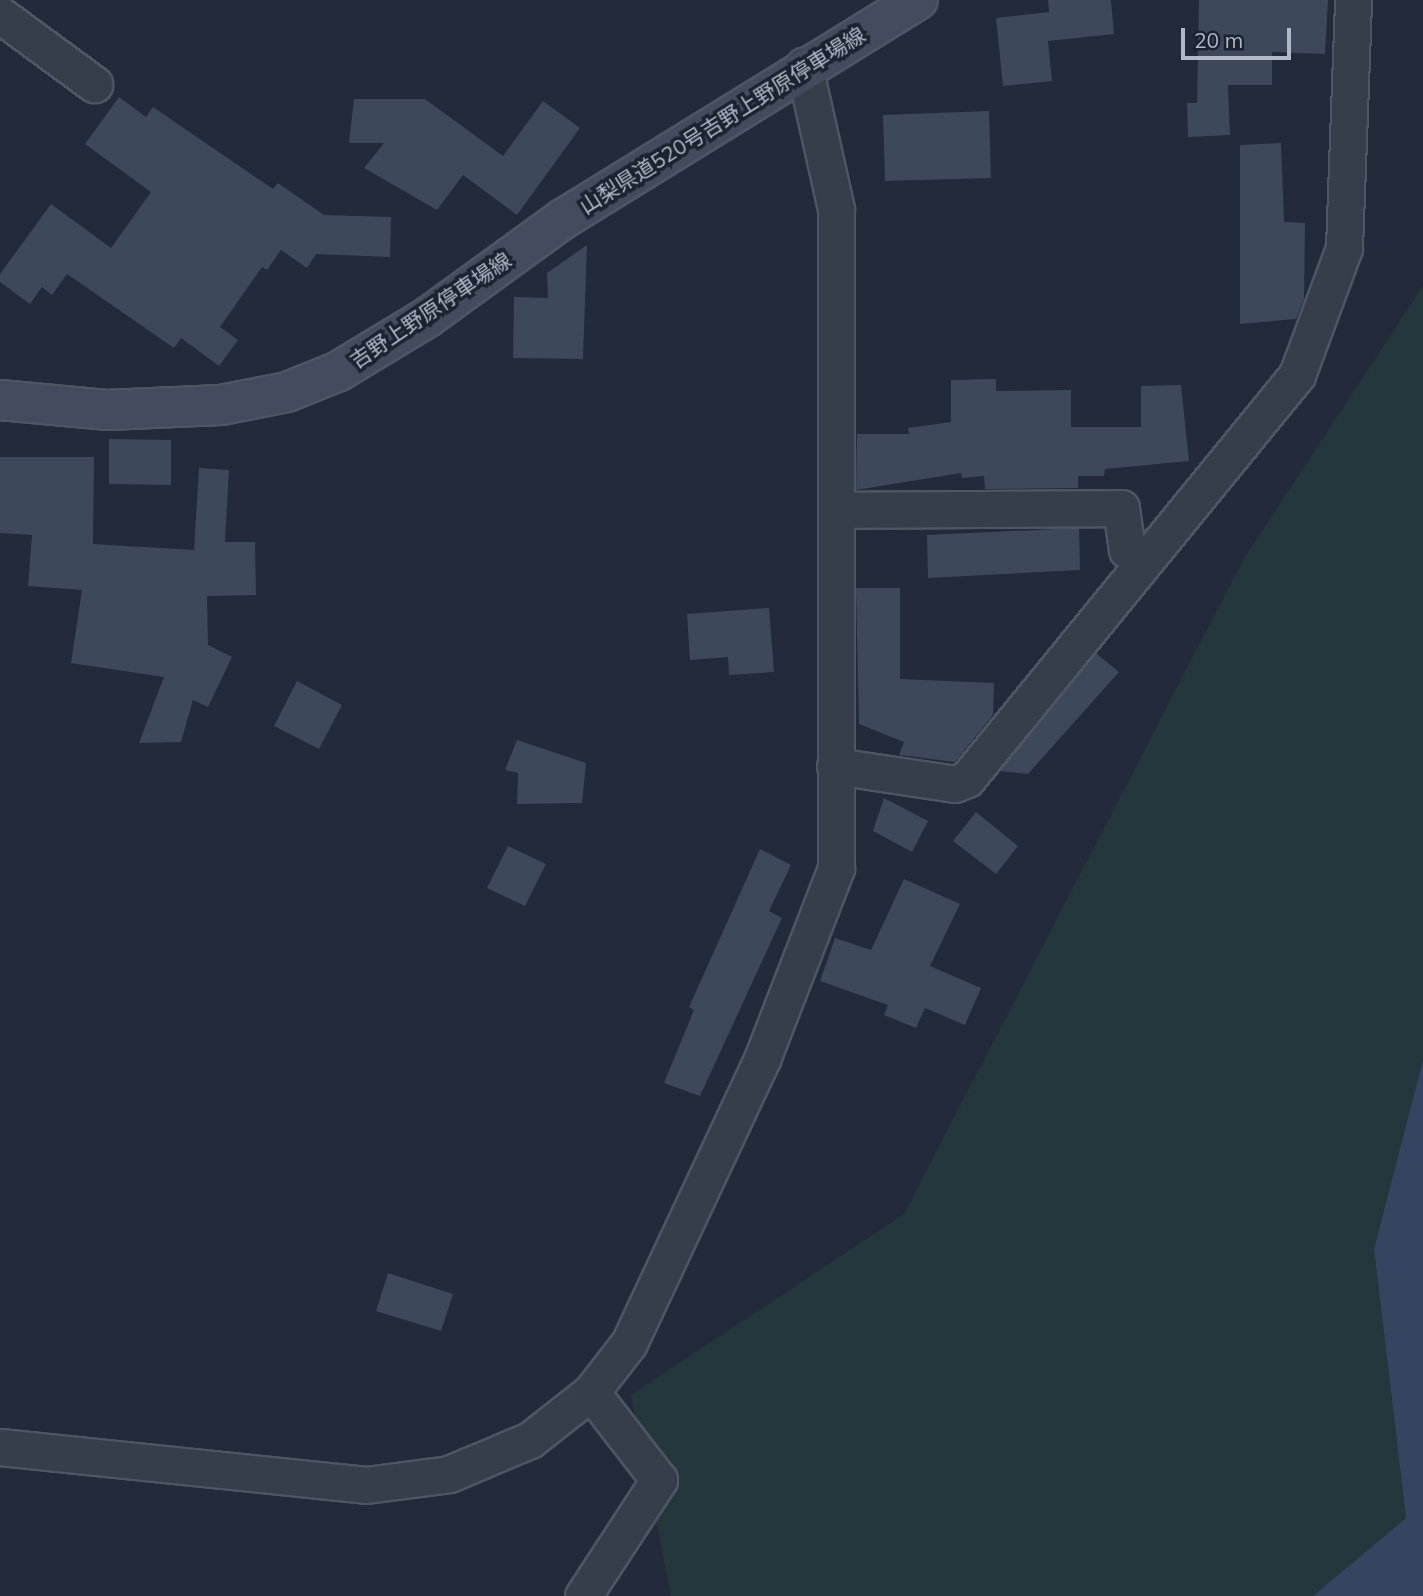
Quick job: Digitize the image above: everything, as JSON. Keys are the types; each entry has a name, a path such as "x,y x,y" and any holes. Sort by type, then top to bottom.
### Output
{"main road":[{"name":"山梨県道520号吉野上野原停車場線","path":"563,219 804,66 918,0"},
{"name":"吉野上野原停車場線","path":"0,400 107,410 221,405 287,393 339,371 428,317 563,219"}],"street":[{"path":"835,766 955,784 967,779 1297,375 1339,260 1353,0"},
{"path":"0,15 94,83"},
{"path":"0,1447 366,1485 449,1475 530,1440 591,1392 629,1343 666,1273 762,1059 836,868 836,209 804,66"},
{"path":"837,510 1121,508 1127,550 1148,557"},
{"path":"583,1596 659,1480 591,1392"}],"green space":[{"path":"1423,286 1423,1060 1374,1249 1406,1518 1313,1596 671,1596 631,1395 904,1214 1243,560"}],"water":[{"path":"1423,1060 1423,1596 1313,1596 1406,1518 1374,1249"}],"building":[{"path":"1048,0 1111,0 1114,34 1048,41 1052,81 1003,86 996,18 1049,12"},
{"path":"1199,0 1328,0 1325,54 1272,52 1272,85 1228,85 1230,135 1188,137 1187,103 1197,103"},
{"path":"119,97 146,117 153,107 273,189 278,183 324,215 391,217 390,257 316,254 307,268 281,250 267,270 262,267 220,327 238,340 219,366 181,338 174,348 67,274 52,295 42,287 30,304 0,282 0,274 51,204 111,248 151,192 85,144"},
{"path":"354,99 425,99 503,156 543,101 580,128 517,215 463,175 437,210 364,168 384,143 349,143"},
{"path":"989,111 991,178 885,181 883,115"},
{"path":"1281,143 1284,222 1305,223 1304,299 1296,319 1240,324 1240,145"},
{"path":"587,245 583,359 513,358 514,297 548,298 547,273"},
{"path":"996,379 996,391 1071,390 1071,427 1141,427 1141,386 1181,385 1189,461 1105,469 1104,476 1078,476 1078,488 985,489 984,476 962,478 961,473 856,490 857,434 909,434 908,428 951,422 951,380"},
{"path":"109,439 171,440 171,485 109,484"},
{"path":"0,457 94,457 93,544 194,550 199,468 229,470 225,542 255,542 256,595 207,596 208,645 232,657 208,707 193,700 181,742 139,743 164,677 71,663 82,590 28,586 32,535 0,533"},
{"path":"1079,528 1080,570 928,578 927,535"},
{"path":"856,588 900,588 900,679 994,683 993,715 955,762 899,755 904,742 859,724"},
{"path":"769,608 774,672 729,675 728,657 690,660 687,614"},
{"path":"1096,653 1119,672 1028,774 1000,771"},
{"path":"297,681 342,705 319,749 274,726"},
{"path":"517,740 586,763 582,803 517,804 518,773 505,770"},
{"path":"884,798 928,821 912,852 873,831"},
{"path":"976,812 1018,846 996,874 953,841"},
{"path":"508,846 546,864 525,906 487,888"},
{"path":"760,849 791,865 769,911 782,918 700,1096 664,1083 694,1010 689,1007"},
{"path":"904,879 960,904 930,966 981,988 965,1025 925,1008 916,1028 884,1015 888,1005 820,981 835,938 871,950"},
{"path":"388,1273 453,1294 441,1331 376,1311"}]}
